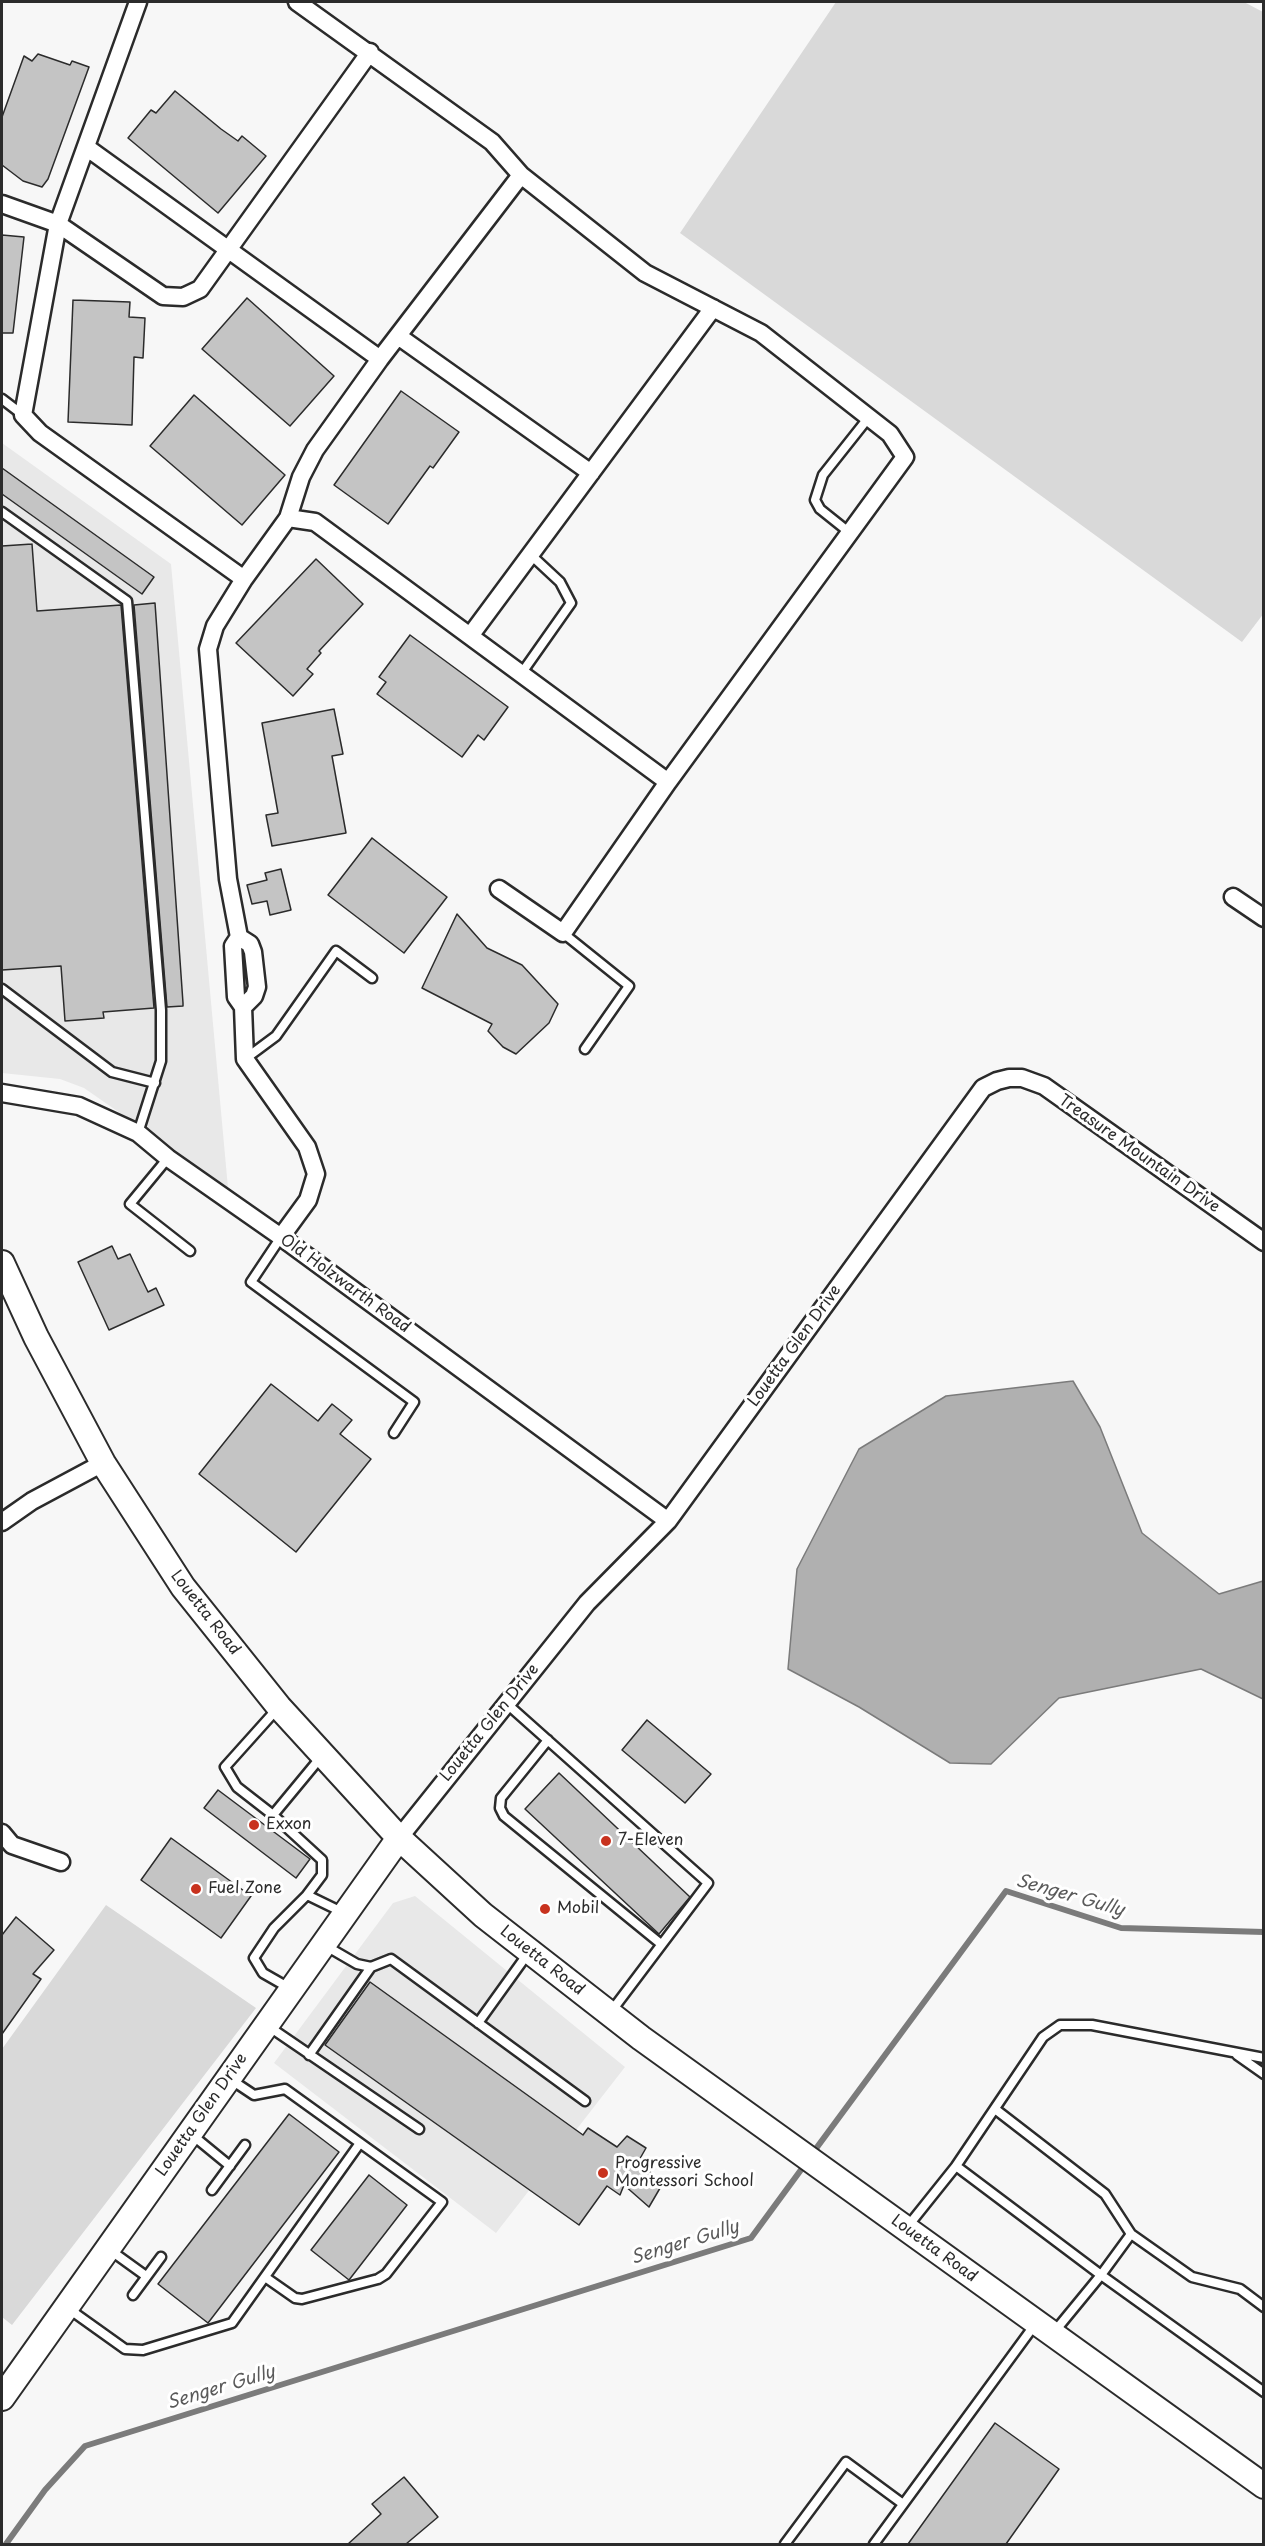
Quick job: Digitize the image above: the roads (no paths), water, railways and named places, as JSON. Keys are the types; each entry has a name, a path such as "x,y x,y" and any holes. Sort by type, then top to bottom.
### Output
{"main road":[{"name":"Louetta Road","path":"2,1263 36,1337 103,1464 183,1587 279,1707 399,1838 483,1915 609,2013 1263,2486"},
{"name":"Louetta Glen Drive","path":"2,2398 399,1838"}],"street":[{"path":"138,2 58,224 24,415 40,433 244,579"},
{"path":"297,2 370,52 492,142 521,175 645,273 761,333 890,434 905,457 668,782 563,933 499,889"},
{"path":"2,204 58,224 163,296 183,297 200,289 370,52"},
{"path":"86,147 380,359"},
{"path":"281,1237 308,1200 316,1174 307,1147 245,1059 243,1007 236,997 233,946 239,937 228,879 208,649 215,626 244,579 288,518 301,477 315,450 380,359 521,175"},
{"path":"470,636 713,308"},
{"path":"398,336 591,473"},
{"path":"288,518 315,522 668,782"},
{"path":"1233,897 1263,918"},
{"name":"Treasure Mountain Drive","path":"1009,1078 1022,1078 1044,1086 1263,1242"},
{"name":"Louetta Glen Drive","path":"399,1838 586,1603 668,1521 973,1098 983,1088 1009,1078"},
{"name":"Old Holzwarth Road","path":"2,1093 79,1106 138,1133 168,1158 281,1237 668,1521"},
{"path":"2,1522 32,1501 103,1464"},
{"path":"5,1846 61,1862"}],"lane":[{"path":"2,399 24,415"},
{"path":"850,533 820,509 815,500 823,475 869,417"},
{"path":"2,512 127,601 161,1010 161,1061 138,1133"},
{"path":"521,674 571,603 560,582 531,555"},
{"path":"563,933 629,987 585,1049"},
{"path":"245,1059 276,1036 336,951 372,978"},
{"path":"2,988 112,1072 155,1083"},
{"path":"168,1158 130,1204 190,1251"},
{"path":"281,1237 251,1282 414,1402 394,1433"},
{"path":"506,1703 708,1883 609,2013"},
{"path":"279,1707 225,1767 237,1787 273,1815 322,1860 322,1875 307,1895 274,1928 254,1958 263,1972 291,1989"},
{"path":"548,1740 501,1798 500,1808 504,1816 661,1944"},
{"path":"273,1815 322,1755"},
{"path":"307,1895 345,1914"},
{"path":"323,1944 357,1964 371,1967"},
{"path":"478,2023 529,1952"},
{"path":"309,2055 371,1967 391,1959 585,2101"},
{"path":"266,2025 419,2129"},
{"path":"906,2228 956,2166 1043,2037 1060,2025 1092,2025 1263,2058"},
{"path":"1233,2051 1263,2074"},
{"path":"228,2078 254,2095 285,2089 442,2202 386,2274 378,2278 302,2299 295,2298 265,2277"},
{"path":"995,2109 1105,2194 1131,2234 1192,2277 1240,2289 1263,2307"},
{"path":"189,2133 230,2166"},
{"path":"66,2307 125,2349 143,2350 232,2323 360,2143"},
{"path":"212,2190 245,2145"},
{"path":"956,2166 1101,2275 1263,2392"},
{"path":"874,2544 903,2504 1044,2328 1101,2275 1131,2234"},
{"path":"108,2248 146,2277"},
{"path":"133,2295 161,2257"},
{"path":"785,2544 846,2462 903,2504"}],"waterway":[{"name":"Senger Gully","path":"812,2154 1006,1891 1121,1928 1264,1932"},
{"name":"Senger Gully","path":"6,2544 45,2490 85,2446 751,2238 806,2163"}],"place":[{"name":"Exxon","path":"254,1825"},
{"name":"7-Eleven","path":"606,1841"},
{"name":"Fuel Zone","path":"196,1889"},
{"name":"Mobil","path":"545,1909"},
{"name":"Progressive Montessori School","path":"603,2173"}]}
